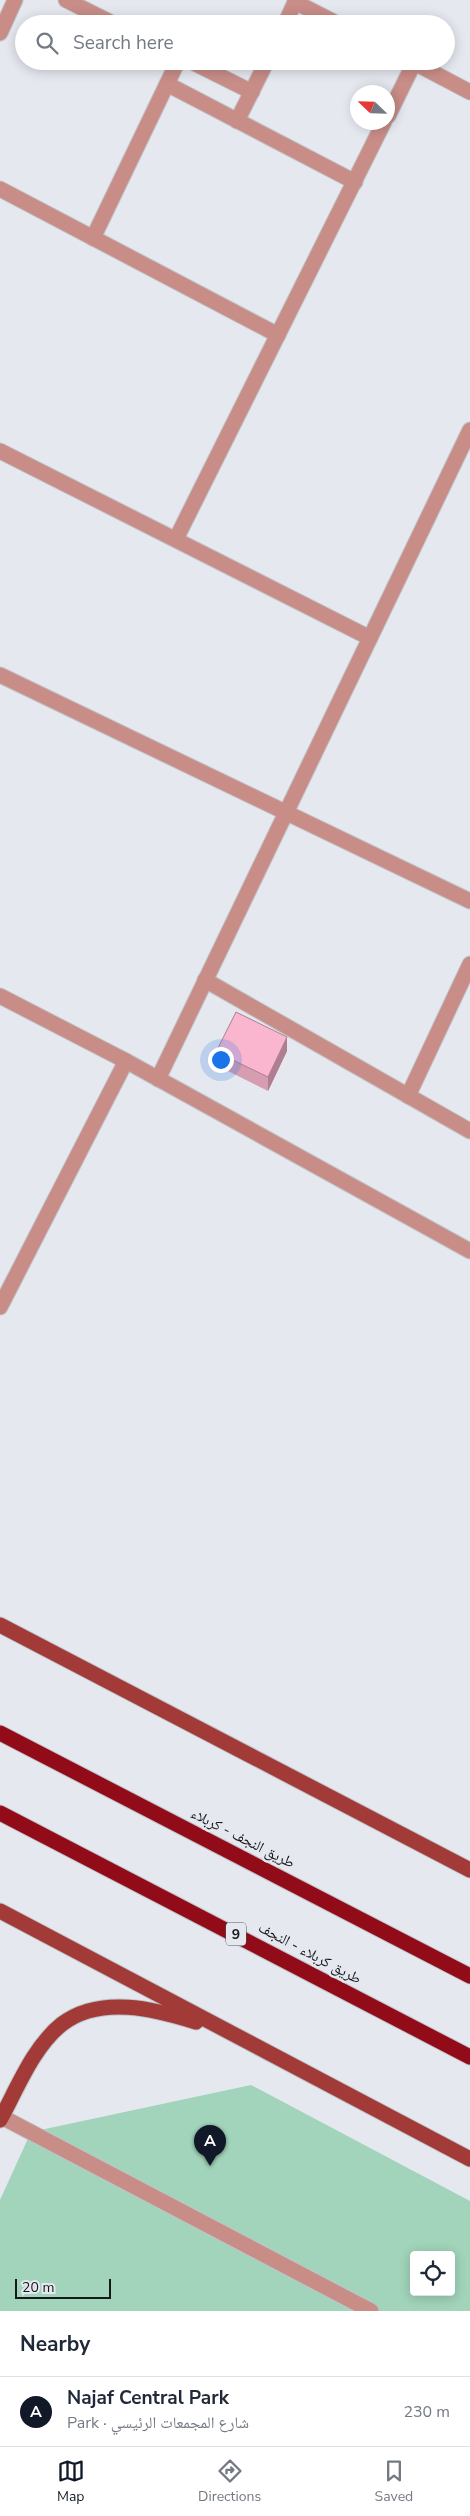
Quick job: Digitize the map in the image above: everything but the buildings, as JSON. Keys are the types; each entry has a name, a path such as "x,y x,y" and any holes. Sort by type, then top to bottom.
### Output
{"highway":[{"name":"طريق النجف - کربلاء","path":"0,1733 470,1976"},
{"name":"طريق کربلاء - النجف","path":"0,1813 470,2058"}],"main road":[{"path":"0,1625 470,1870"},
{"path":"0,1911 470,2158"},
{"path":"1,2119 44,2044 63,2024 82,2014 100,2009 131,2008 178,2016 204,2025 280,2058"}],"street":[{"path":"0,33 15,0"},
{"path":"66,0 96,15"},
{"path":"289,15 296,1 322,15"},
{"path":"94,238 174,70"},
{"path":"208,70 252,92"},
{"path":"237,121 263,70"},
{"path":"395,100 408,70"},
{"path":"427,70 470,92"},
{"path":"167,84 355,182"},
{"path":"176,540 380,130"},
{"path":"0,189 278,335"},
{"path":"158,1079 470,430"},
{"path":"0,450 370,638"},
{"path":"0,675 287,811 470,901"},
{"path":"408,1096 470,964"},
{"path":"205,980 470,1131"},
{"path":"0,996 126,1061 470,1251"},
{"path":"0,1307 126,1061"},
{"path":"1,2119 371,2311"}],"green space":[{"path":"251,2085 470,2201 470,2311 0,2311 0,2200 31,2132"}],"place":[{"name":"Najaf Central Park","path":"210,2166"}]}
